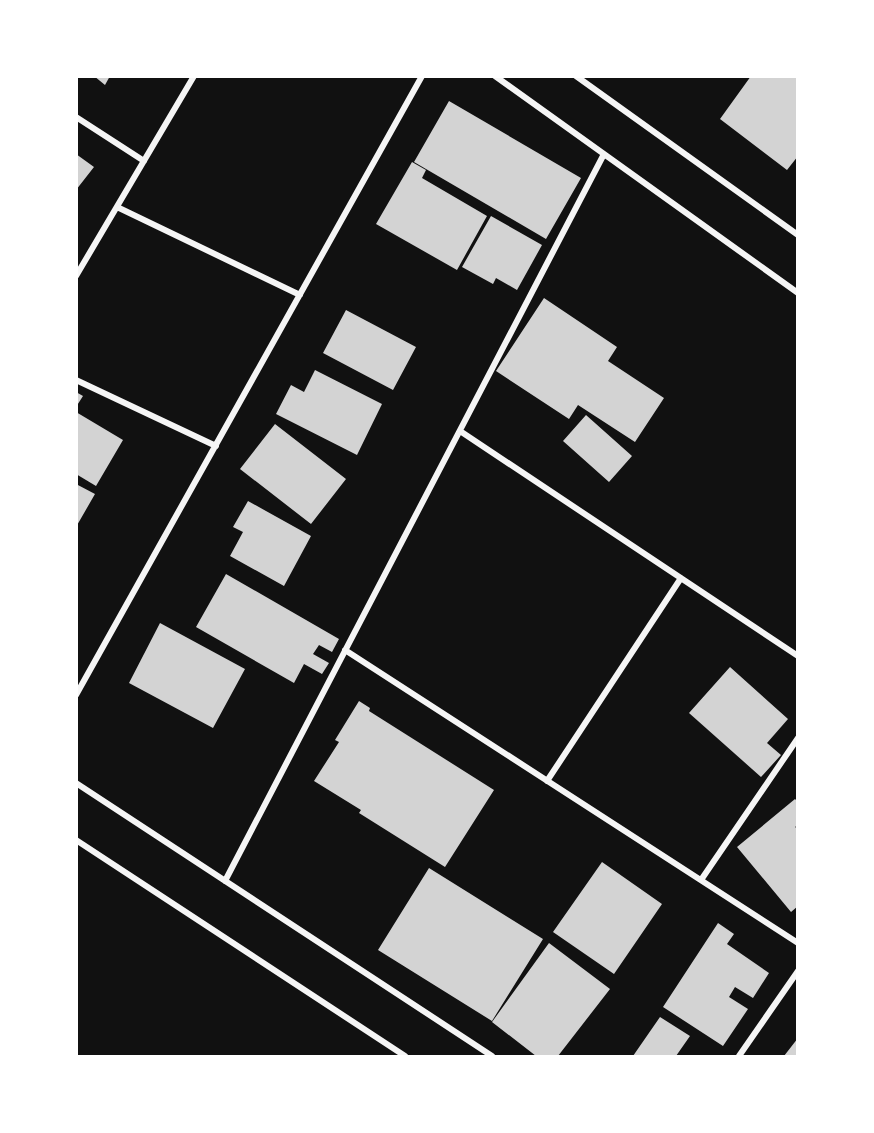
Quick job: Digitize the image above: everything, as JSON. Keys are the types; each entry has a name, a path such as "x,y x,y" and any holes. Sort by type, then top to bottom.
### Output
{"street":[{"path":"76,276 194,76"},
{"path":"76,695 422,76"},
{"path":"495,76 798,293"},
{"path":"576,76 798,235"},
{"path":"76,117 144,161"},
{"path":"225,880 604,154"},
{"path":"117,207 300,295"},
{"path":"76,380 216,446"},
{"path":"460,431 798,656"},
{"path":"547,781 681,578"},
{"path":"345,650 798,943"},
{"path":"701,880 798,738"},
{"path":"76,783 492,1056"},
{"path":"76,840 405,1056"},
{"path":"739,1056 798,971"}],"building":[{"path":"94,76 110,76 105,85"},
{"path":"751,76 798,76 798,156 787,170 720,119"},
{"path":"449,101 581,178 546,239 414,162"},
{"path":"76,154 94,167 76,190"},
{"path":"412,162 426,170 422,178 487,216 457,270 376,224"},
{"path":"491,216 542,245 517,290 496,278 493,284 462,267"},
{"path":"544,298 617,347 608,361 664,398 635,442 578,405 569,419 496,371"},
{"path":"346,310 416,347 393,390 323,353"},
{"path":"315,370 382,404 357,455 276,414 291,385 304,392"},
{"path":"76,392 83,396 76,407"},
{"path":"76,412 123,440 96,486 76,474"},
{"path":"586,415 632,456 609,482 563,441"},
{"path":"275,424 346,479 311,524 240,469"},
{"path":"76,484 95,494 76,527"},
{"path":"248,501 311,536 284,586 230,556 243,532 233,527"},
{"path":"226,574 339,639 332,652 319,645 313,654 329,663 322,674 304,664 294,683 196,627"},
{"path":"160,623 245,669 213,728 129,683"},
{"path":"730,667 788,719 767,743 781,755 761,777 689,713"},
{"path":"359,701 370,708 369,711 494,790 445,867 359,813 361,810 314,781 339,742 335,740"},
{"path":"795,799 798,802 798,825 795,827 798,829 798,906 791,912 737,847"},
{"path":"602,862 662,904 614,974 553,932"},
{"path":"429,868 543,939 492,1021 378,950"},
{"path":"718,923 734,934 727,944 769,973 753,998 735,987 729,997 748,1009 723,1046 663,1007"},
{"path":"549,943 610,989 558,1056 536,1056 492,1022"},
{"path":"660,1017 690,1036 676,1056 633,1056"},
{"path":"798,1038 798,1056 784,1056"}]}
